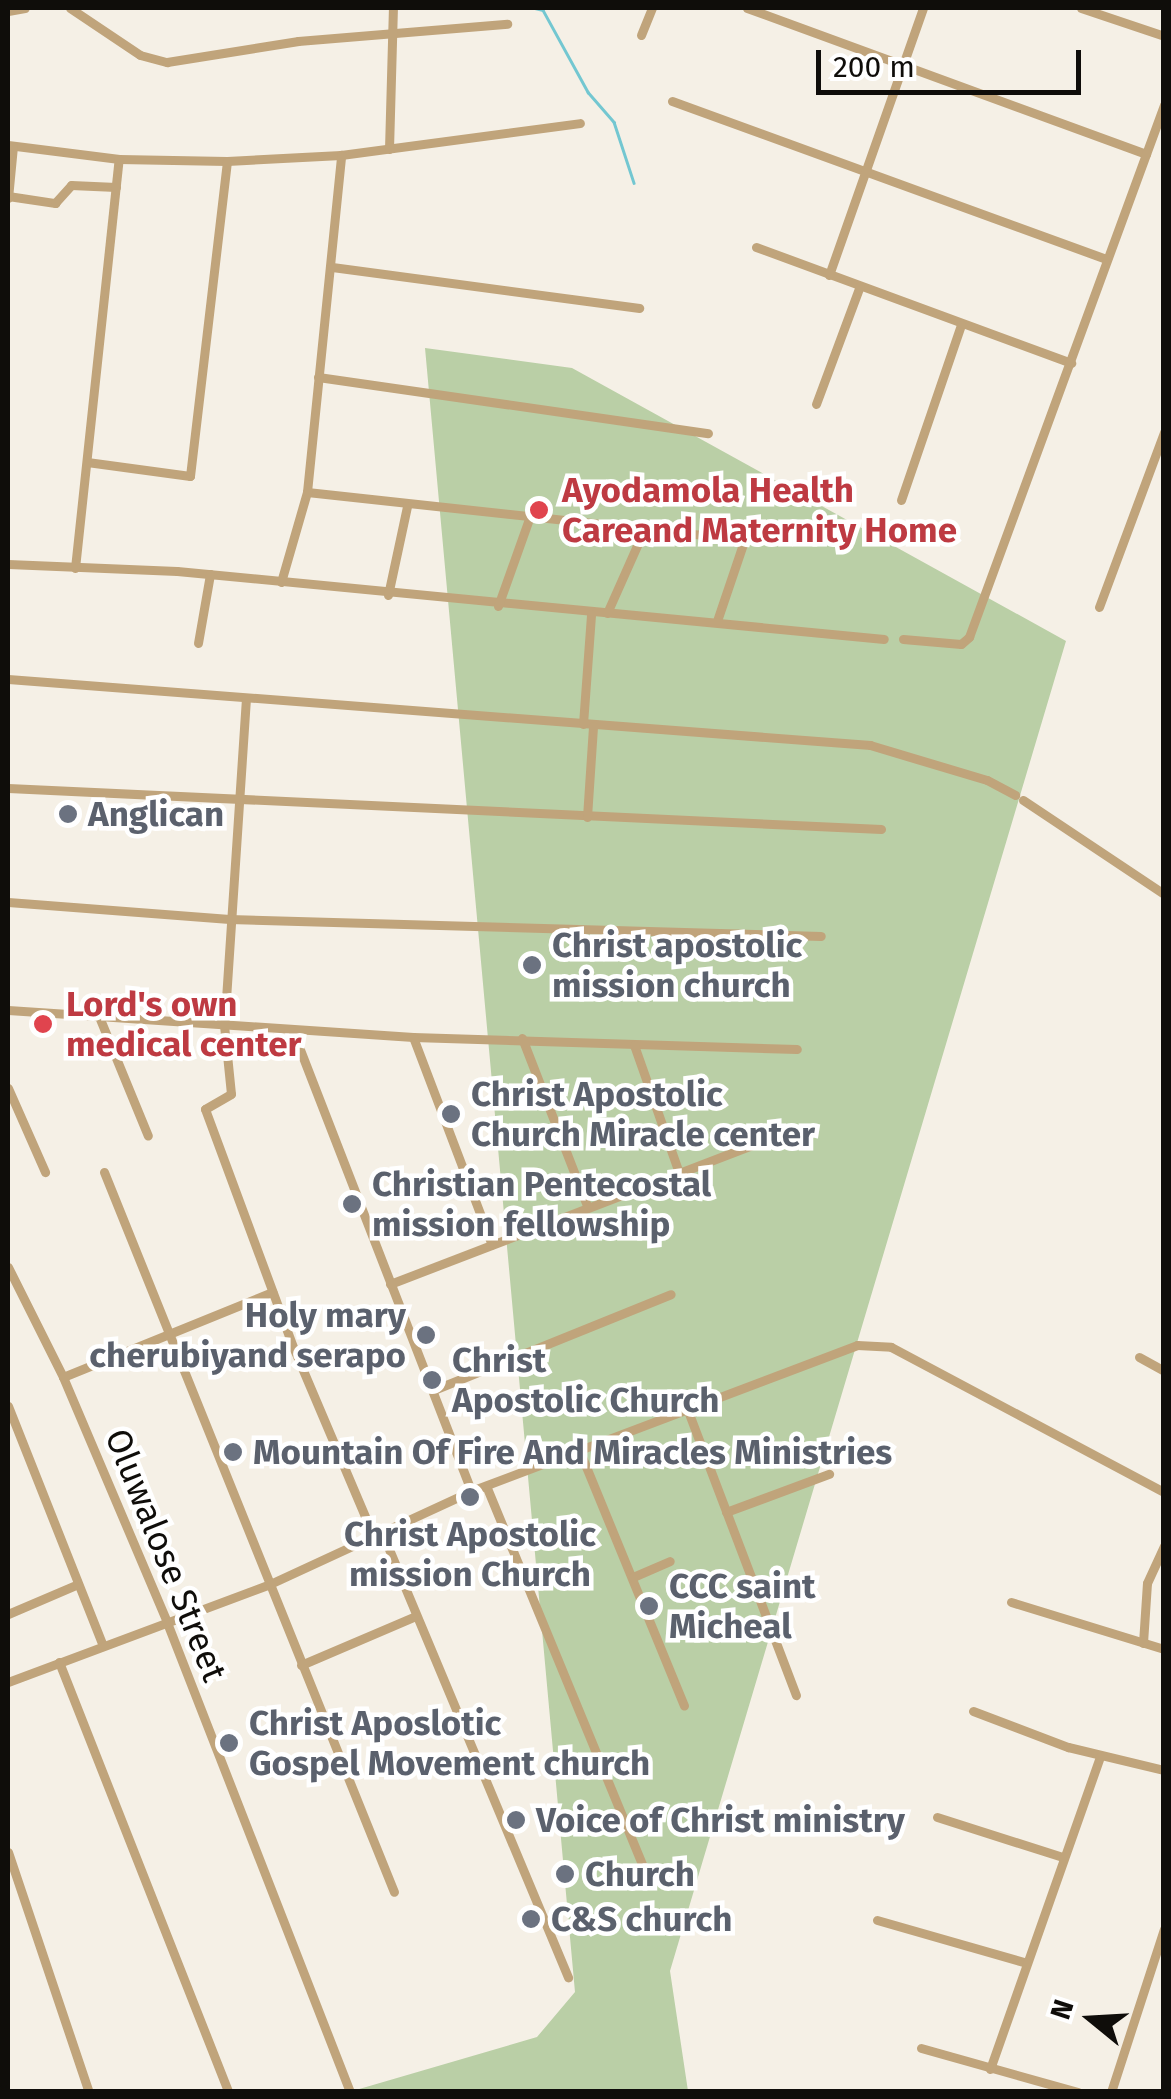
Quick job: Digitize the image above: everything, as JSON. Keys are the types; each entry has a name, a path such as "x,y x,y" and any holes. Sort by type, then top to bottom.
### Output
{"street":[{"path":"8,11 25,8"},
{"path":"70,8 140,55 167,62 508,24"},
{"path":"388,149 393,8"},
{"path":"642,35 652,8"},
{"path":"747,8 1146,154"},
{"path":"829,274 923,8"},
{"path":"1082,8 1164,36"},
{"path":"672,101 1106,259"},
{"path":"902,639 961,644 969,636 1164,105"},
{"path":"116,188 71,185 55,203 8,198 10,146 119,160 227,161 388,149 580,123"},
{"path":"282,582 308,492 341,154"},
{"path":"74,568 119,160"},
{"path":"87,462 190,476 227,161"},
{"path":"756,247 961,326 1071,363"},
{"path":"332,268 639,308"},
{"path":"816,404 860,286"},
{"path":"901,500 961,326"},
{"path":"318,377 708,432"},
{"path":"1098,608 1164,432"},
{"path":"308,492 742,541 717,621"},
{"path":"388,595 407,506"},
{"path":"498,606 529,519"},
{"path":"607,613 643,532"},
{"path":"8,564 210,574 498,606 717,621 884,639"},
{"path":"198,643 210,574"},
{"path":"587,817 591,614"},
{"path":"8,680 870,745 987,780 1164,894"},
{"path":"246,698 224,1024 231,1094 204,1109 272,1292 368,1524 378,1533 416,1616 568,1978"},
{"path":"8,788 240,802 881,829"},
{"path":"8,902 229,919 821,936"},
{"path":"8,1010 414,1037 796,1049"},
{"path":"100,1019 148,1136"},
{"path":"292,1029 390,1284 436,1388 471,1491"},
{"path":"414,1037 492,1245"},
{"path":"522,1038 588,1206"},
{"path":"634,1045 678,1170"},
{"path":"8,1088 45,1172"},
{"path":"390,1284 678,1170 789,1131"},
{"path":"104,1172 394,1892"},
{"name":"Oluwalose Street","path":"8,1268 63,1376 166,1620 350,2092"},
{"path":"63,1376 272,1292"},
{"path":"436,1388 671,1294"},
{"path":"8,1682 270,1584 471,1491 876,1344 1164,1492"},
{"path":"1139,1357 1164,1370"},
{"path":"8,1406 103,1646"},
{"path":"688,1412 796,1695"},
{"path":"580,1452 684,1706"},
{"path":"726,1512 829,1474"},
{"path":"487,1488 646,1873"},
{"path":"1143,1643 1148,1577 1164,1546"},
{"path":"633,1577 670,1561"},
{"path":"8,1614 78,1584"},
{"path":"1010,1602 1164,1649"},
{"path":"301,1665 416,1616"},
{"path":"59,1662 228,2092"},
{"path":"973,1711 1100,1757 1164,1770"},
{"path":"990,2069 1024,1962 1100,1757"},
{"path":"937,1818 1062,1857"},
{"path":"8,1852 89,2092"},
{"path":"877,1920 1024,1962"},
{"path":"1111,2092 1164,1930"},
{"path":"920,2048 1078,2092"}],"green space":[{"path":"425,348 572,368 1066,641 670,1971 688,2091 349,2092 537,2037 575,1992"}],"waterway":[{"path":"535,8 543,10 588,92 614,122 634,183"}],"place":[{"name":"Ayodamola Health Careand Maternity Home","path":"539,510"},
{"name":"Anglican","path":"68,814"},
{"name":"Christ apostolic mission church","path":"532,965"},
{"name":"Lord's own medical center","path":"43,1024"},
{"name":"Christ Apostolic Church Miracle center","path":"451,1114"},
{"name":"Christian Pentecostal mission fellowship","path":"352,1204"},
{"name":"Holy mary cherubiyand serapo","path":"426,1335"},
{"name":"Christ Apostolic Church","path":"432,1380"},
{"name":"Mountain Of Fire And Miracles Ministries","path":"233,1452"},
{"name":"Christ Apostolic mission Church","path":"470,1497"},
{"name":"CCC saint Micheal","path":"649,1606"},
{"name":"Christ Aposlotic Gospel Movement church","path":"229,1743"},
{"name":"Voice of Christ ministry","path":"516,1820"},
{"name":"Church","path":"565,1874"},
{"name":"C&S church","path":"531,1919"}]}
